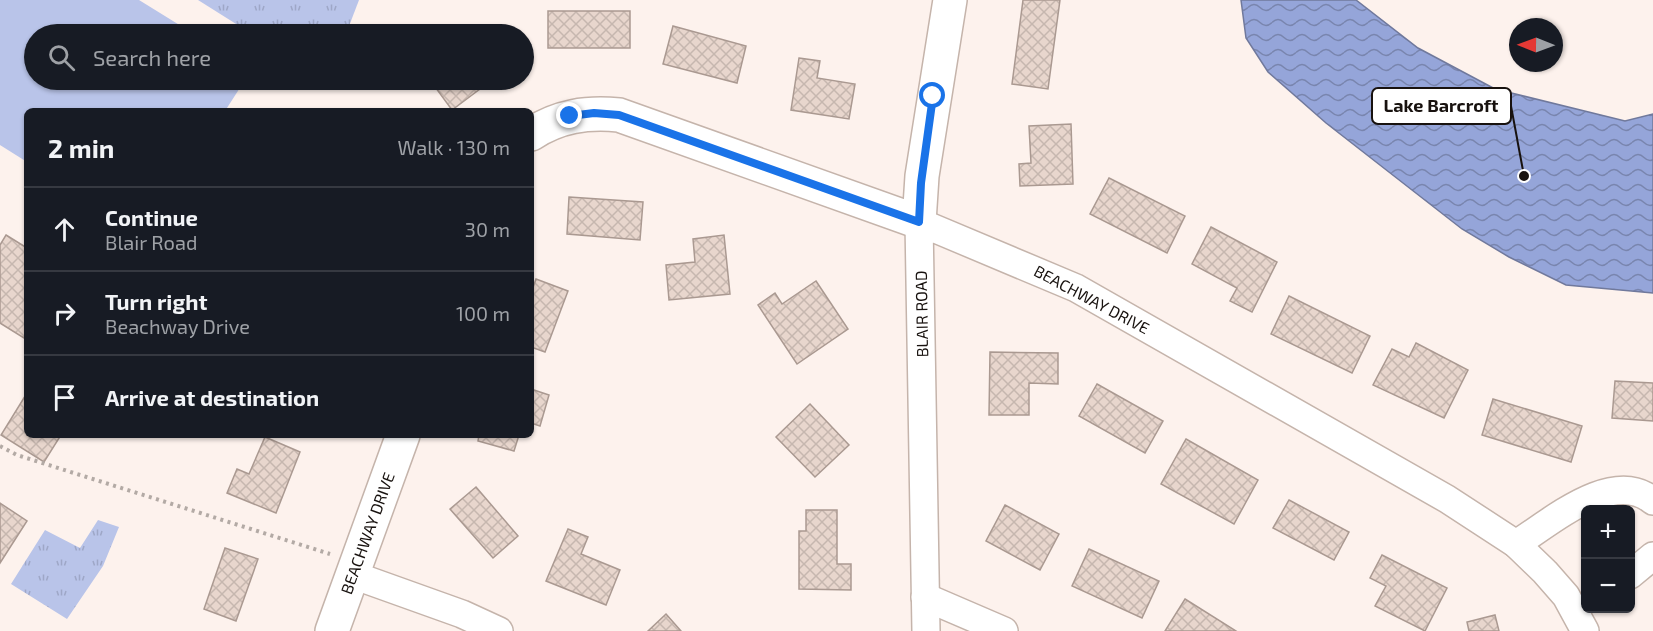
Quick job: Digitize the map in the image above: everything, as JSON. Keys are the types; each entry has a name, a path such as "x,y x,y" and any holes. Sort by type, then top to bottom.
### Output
{"street":[{"name":"BLAIR ROAD","path":"926,631 919,222 922,176 950,0"},
{"name":"BEACHWAY DRIVE","path":"534,132 547,123 570,116 594,113 619,115 919,222 1076,288 1447,499 1515,544 1545,572 1582,618"},
{"name":"BEACHWAY DRIVE","path":"332,631 343,565 402,438"},
{"path":"1515,544 1590,497 1609,491 1628,490 1643,494 1653,501"},
{"path":"1635,571 1653,556"},
{"path":"343,565 500,631"},
{"path":"925,597 1004,631"}],"path":[{"path":"0,446 17,455 343,565"}],"green space":[{"path":"0,0 139,0 178,24 24,24 24,90 239,90 227,108 24,108 24,160 0,145"},
{"path":"198,0 359,0 350,24 236,24"},
{"path":"98,520 119,527 103,566 67,619 11,584 45,530 80,548"}],"water":[{"path":"1241,0 1356,0 1418,48 1495,89 1625,121 1653,114 1653,293 1566,285 1509,257 1462,229 1326,123 1268,72 1246,38"}],"building":[{"path":"1023,0 1060,0 1048,89 1012,84"},
{"path":"548,11 630,11 630,48 548,48"},
{"path":"673,26 746,46 737,83 663,64"},
{"path":"799,58 820,61 817,78 855,84 849,119 791,110"},
{"path":"437,90 479,90 455,108 451,108"},
{"path":"1071,124 1073,184 1020,186 1019,164 1031,163 1029,126"},
{"path":"1109,178 1185,216 1167,253 1090,214"},
{"path":"569,197 643,202 640,240 567,234"},
{"path":"1211,227 1277,262 1252,312 1230,301 1237,288 1192,264"},
{"path":"6,235 24,246 24,338 0,323 0,245"},
{"path":"724,235 730,294 669,300 666,265 695,262 693,239"},
{"path":"536,279 568,291 545,352 534,348 534,285"},
{"path":"816,281 848,329 797,364 758,305 775,293 782,304"},
{"path":"1289,296 1370,336 1352,373 1271,334"},
{"path":"1416,343 1468,370 1444,418 1373,385 1392,349 1409,357"},
{"path":"990,352 1058,353 1058,384 1029,383 1029,415 989,415"},
{"path":"1615,381 1653,383 1653,421 1612,418"},
{"path":"1097,384 1163,421 1145,453 1079,416"},
{"path":"534,390 549,395 540,426 534,424"},
{"path":"24,398 24,438 59,438 44,462 1,435"},
{"path":"1493,399 1582,426 1571,462 1482,435"},
{"path":"810,404 849,445 815,477 776,437"},
{"path":"265,438 300,452 276,513 227,493 237,469 249,474"},
{"path":"478,438 518,438 514,451 478,441"},
{"path":"1186,439 1258,480 1234,524 1161,484"},
{"path":"476,487 518,536 493,558 450,509"},
{"path":"1289,500 1349,532 1334,560 1273,528"},
{"path":"0,503 27,521 0,563"},
{"path":"1005,505 1059,534 1040,570 986,541"},
{"path":"806,510 837,510 837,564 851,564 851,590 799,589 799,531 806,531"},
{"path":"568,529 588,537 581,554 620,570 606,605 546,581"},
{"path":"225,548 258,559 236,621 204,609"},
{"path":"1089,549 1159,581 1142,618 1072,586"},
{"path":"1382,555 1447,588 1425,631 1375,606 1386,586 1370,578"},
{"path":"1185,599 1236,631 1165,631"},
{"path":"666,614 681,631 648,631"},
{"path":"1495,615 1499,631 1469,631 1467,622"}],"place":[{"name":"Lake Barcroft","path":"1524,176"}],"route":[{"path":"570,116 594,113 619,115 919,222 921,183 933,96"}]}
